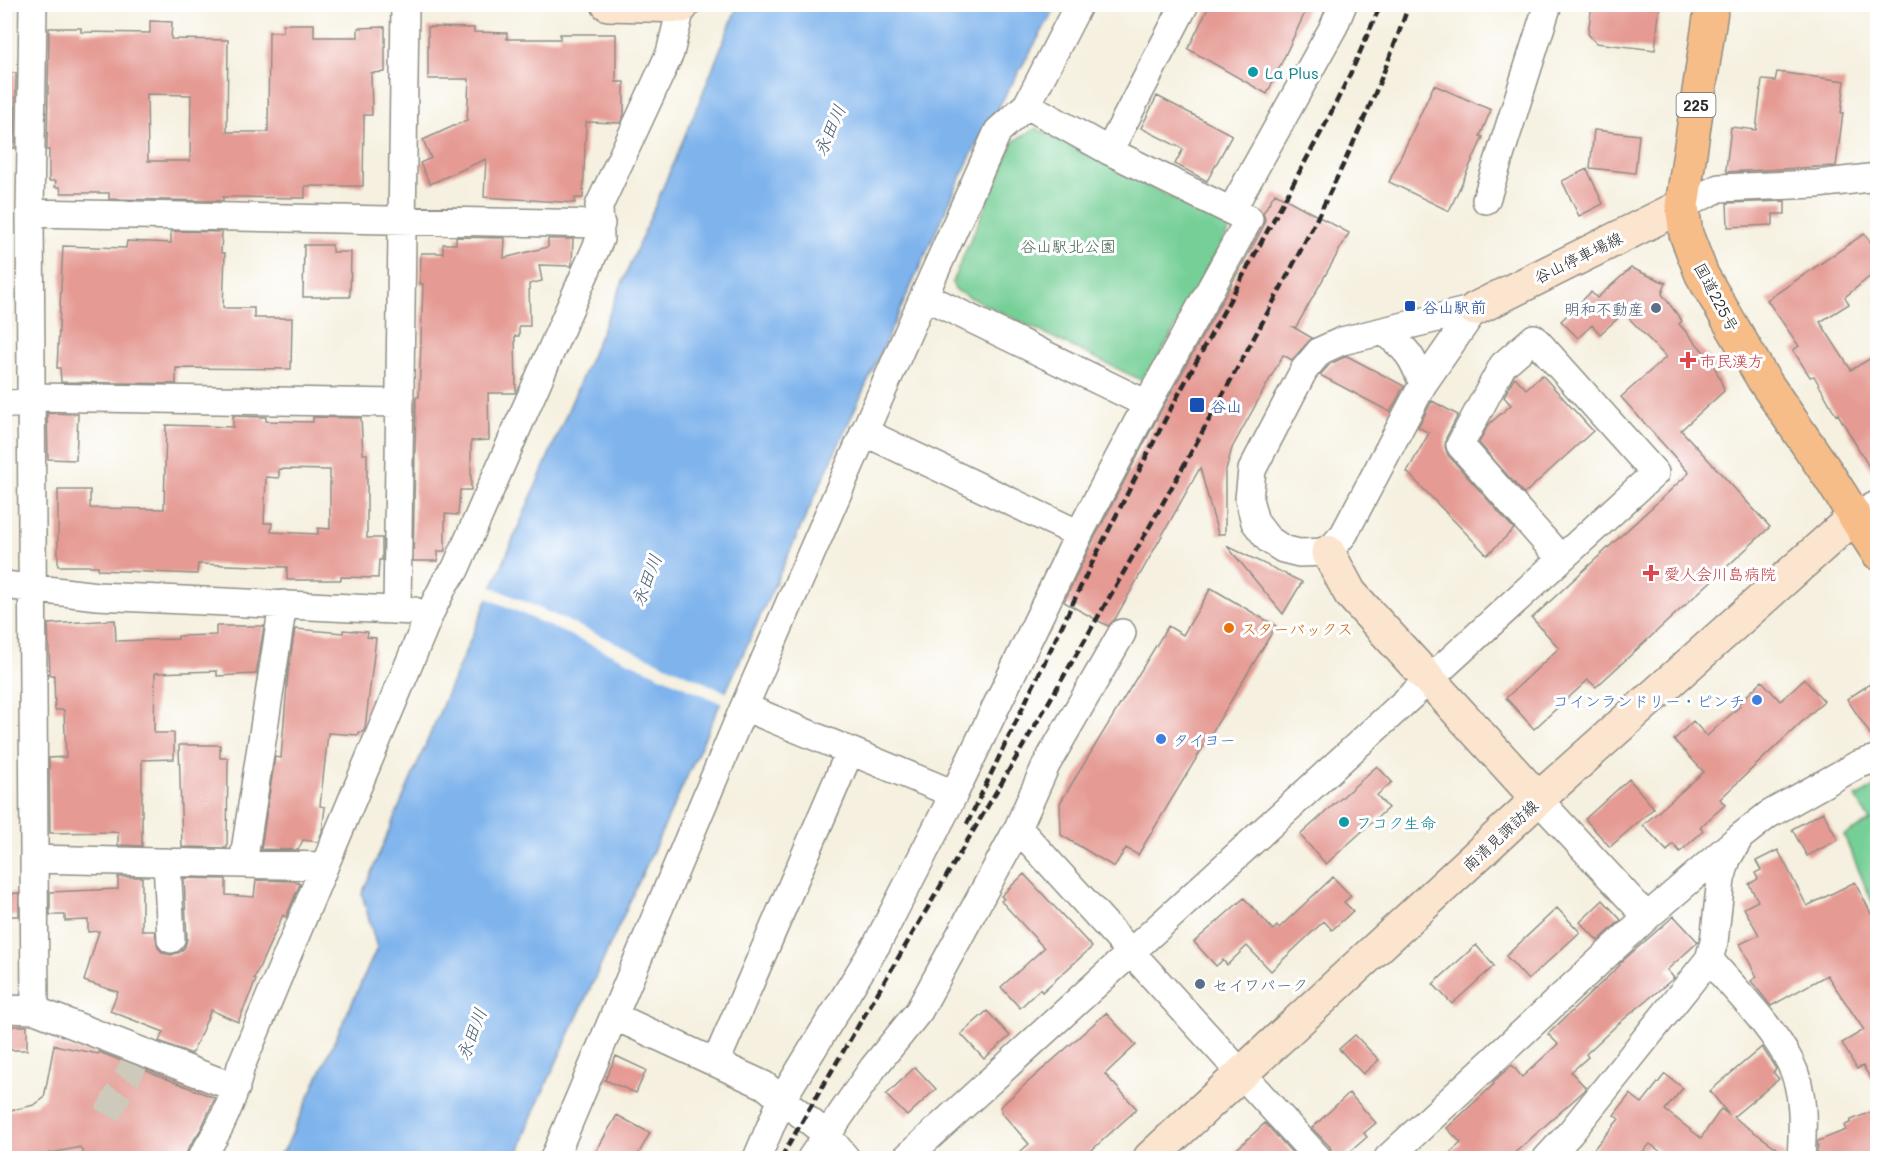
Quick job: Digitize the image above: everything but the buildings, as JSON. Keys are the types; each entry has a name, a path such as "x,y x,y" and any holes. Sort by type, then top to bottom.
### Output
{"highway":[{"name":"国道225号","path":"1712,4 1682,206 1686,234 1702,275 1763,379 1829,476 1866,511 1878,553"}],"street":[{"path":"33,4 30,213 22,401 32,589 35,1010"},
{"path":"397,610 405,4"},
{"path":"201,1158 214,1138 236,1088 241,1066 431,611 446,581 455,570 596,250 600,240 599,206 670,53 683,5 608,4"},
{"path":"554,1158 744,707 999,131 1027,105 1079,4"},
{"path":"1109,151 1185,4"},
{"path":"1231,211 1334,26 1343,4"},
{"path":"1486,200 1548,4"},
{"path":"757,1158 782,1099 877,944 954,794 1079,534 1147,404 1249,219 1109,151 1027,105"},
{"path":"1682,206 1719,188 1817,184 1878,177"},
{"name":"谷山停車場線","path":"1474,309 1682,206"},
{"path":"30,213 600,224"},
{"path":"924,296 1147,404"},
{"path":"1474,309 1423,384 1344,534 1328,552 1299,554 1283,549 1268,539 1255,522 1249,499 1252,470 1304,370 1320,351 1342,342 1474,309"},
{"path":"1384,332 1406,349 1414,361 1423,384"},
{"path":"906,1158 1132,952 1655,473 1534,338 1503,365 1460,445 1561,559"},
{"path":"22,401 399,403"},
{"path":"864,432 1079,534"},
{"name":"南清見諏訪線","path":"1150,1158 1538,800 1866,511"},
{"path":"1328,552 1350,593 1647,917"},
{"path":"4,585 98,596 431,611"},
{"path":"243,864 283,604"},
{"path":"811,1158 873,1068 919,1011 1018,828 1046,765 1122,633"},
{"path":"744,707 954,794"},
{"path":"716,1062 850,751"},
{"path":"1388,1158 1713,858 1768,815 1857,765 1878,758"},
{"path":"1018,828 1318,1158"},
{"path":"1547,1158 1571,1132 1709,959 1714,942 1721,879 1727,859 1740,837"},
{"path":"34,859 324,866"},
{"path":"167,862 171,939"},
{"path":"1709,959 1771,1033 1791,1063 1799,1090 1803,1124 1801,1158"},
{"path":"4,1009 35,1010 236,1088"},
{"path":"614,1016 764,1085 826,1134 846,1158"}],"green space":[{"name":"谷山駅北公園","path":"1036,128 1230,228 1145,382 955,290 952,282 1014,141"},
{"path":"1877,785 1877,909 1844,835 1870,821 1856,797"}],"water":[{"name":"永田川","path":"738,5 1057,5 970,157 531,1118 517,1158 276,1158 286,1147 377,948 362,894 698,105"}],"pier":[{"path":"490,586 728,693 723,704 485,597"}],"tunnel":[{"path":"107,1115 141,1051"}],"railway":[{"path":"967,824 1093,561 1169,412 1325,125 1381,4"},
{"path":"781,1158 1097,619 1257,332 1340,171 1365,117 1409,4"}],"place":[{"name":"La Plus","path":"1253,72"},
{"name":"谷山駅前","path":"1410,306"},
{"name":"明和不動産","path":"1656,308"},
{"name":"市民漢方","path":"1688,360"},
{"name":"谷山","path":"1197,405"},
{"name":"愛人会川島病院","path":"1651,573"},
{"name":"スターバックス","path":"1229,628"},
{"name":"コインランドリー・ピンチ","path":"1757,700"},
{"name":"タイヨー","path":"1161,739"},
{"name":"フコク生命","path":"1344,822"},
{"name":"セイワパーク","path":"1200,984"}]}
